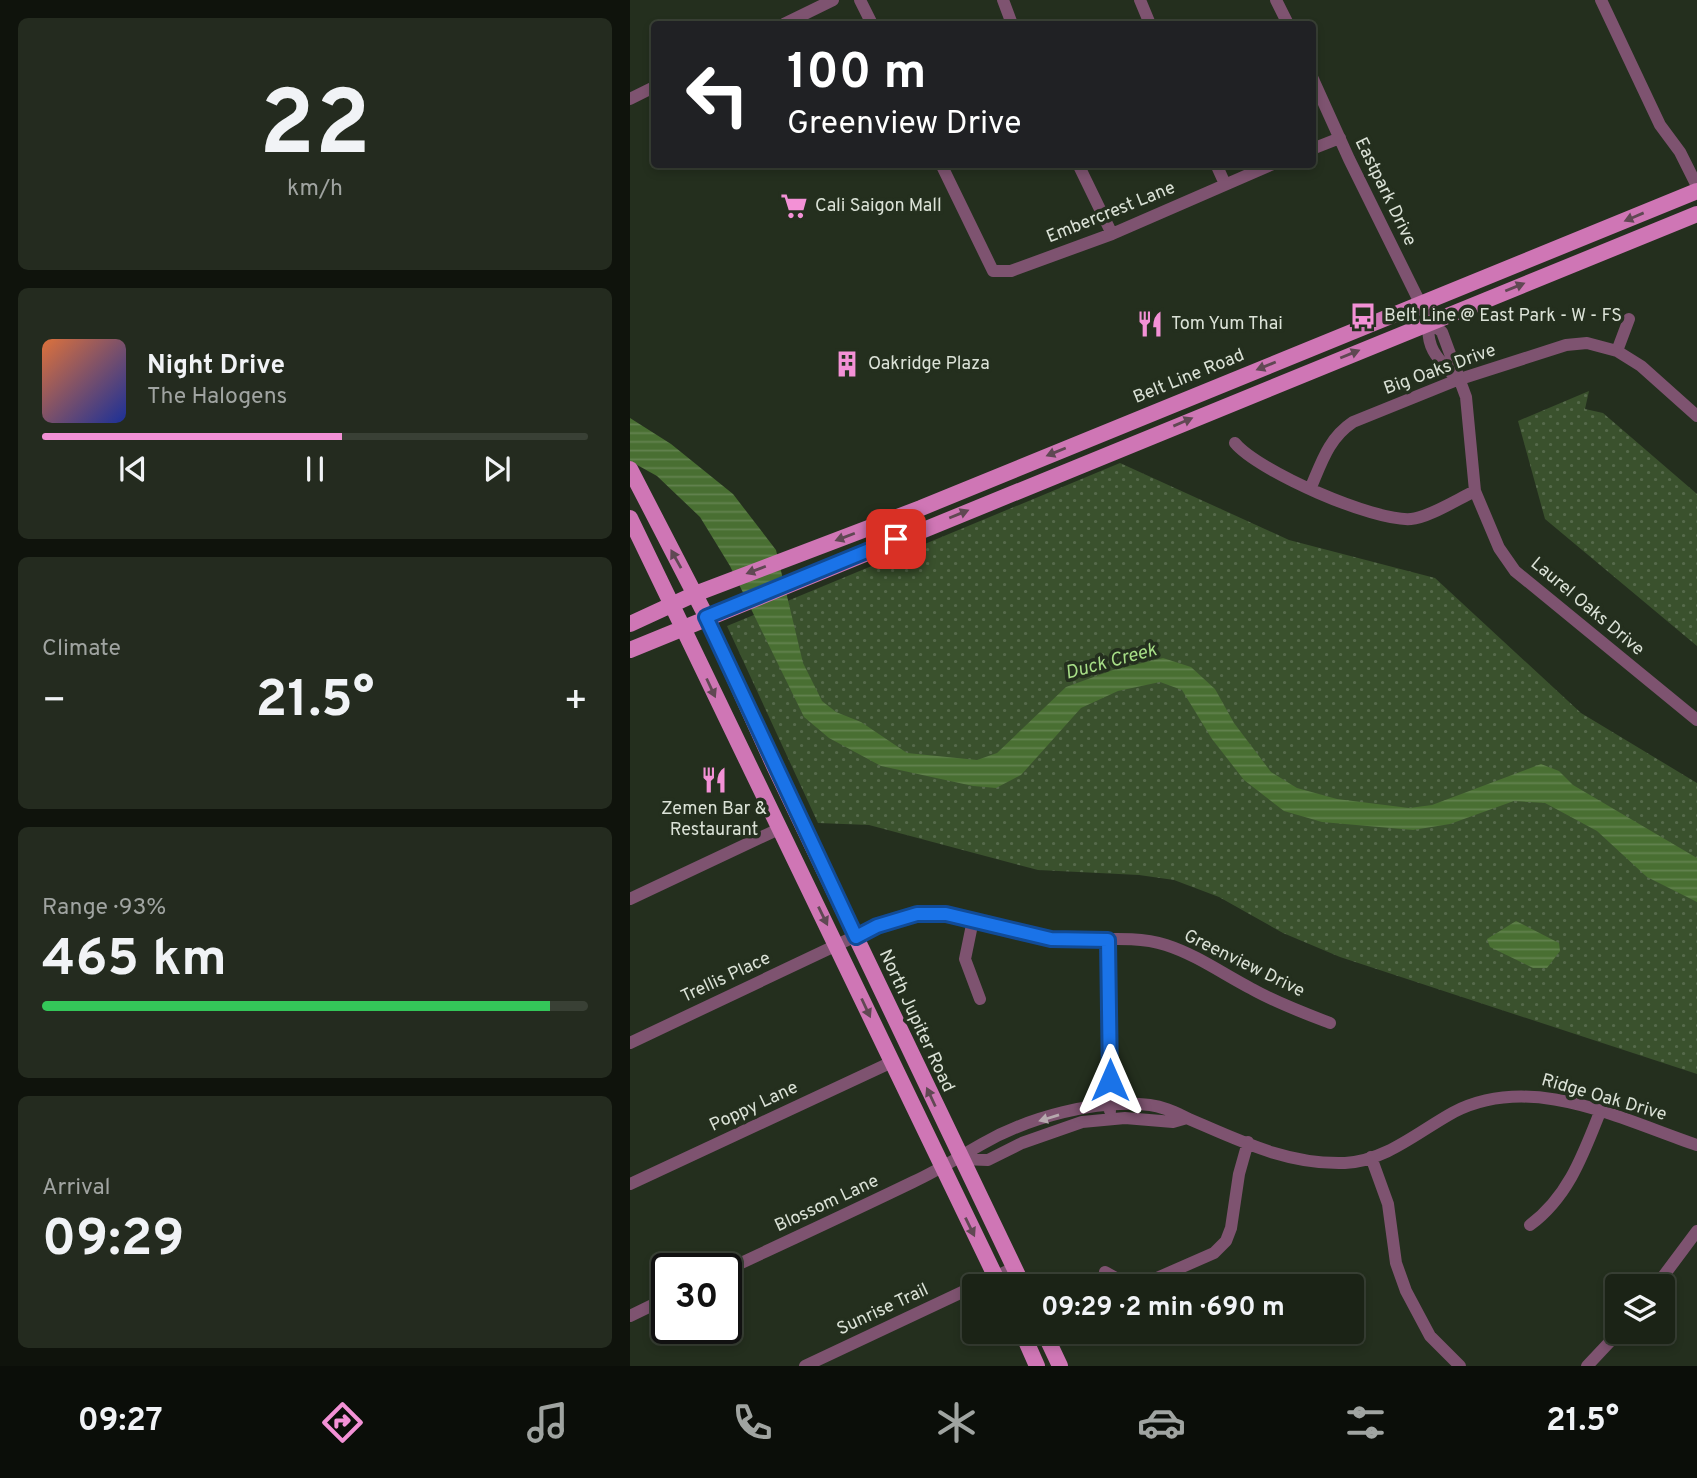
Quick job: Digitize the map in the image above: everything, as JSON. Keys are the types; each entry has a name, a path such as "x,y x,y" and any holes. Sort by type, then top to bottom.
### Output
{"main road":[{"name":"Belt Line Road","path":"630,624 695,594 921,508 1697,188"},
{"path":"630,650 682,626 1697,214"},
{"path":"1311,348 1319,366"},
{"path":"1112,429 1120,449"},
{"name":"North Jupiter Road","path":"630,469 695,594 784,788 1017,1274"},
{"path":"630,518 993,1274"},
{"path":"765,796 784,788"},
{"path":"1027,1344 1035,1362 1052,1348"},
{"path":"1050,1344 1060,1366"}],"street":[{"path":"790,21 834,0"},
{"path":"860,0 870,21"},
{"path":"1003,0 1011,21"},
{"path":"1140,0 1149,21"},
{"path":"1276,0 1286,21"},
{"path":"1601,0 1660,125 1680,152 1697,188"},
{"name":"Eastpark Drive","path":"1316,86 1429,321"},
{"path":"630,99 651,88"},
{"path":"1316,147 1340,138"},
{"name":"Embercrest Lane","path":"943,168 993,271 1000,272 1011,271 1112,234 1264,168"},
{"path":"1080,168 1112,234"},
{"path":"1218,168 1226,184"},
{"path":"1617,351 1629,319"},
{"name":"Laurel Oaks Drive","path":"1429,321 1442,332 1457,380 1466,397 1475,491 1499,548 1515,570 1697,720"},
{"name":"Big Oaks Drive","path":"1311,487 1326,448 1339,431 1375,412 1457,380 1566,345 1587,343 1617,351 1641,366 1697,416"},
{"path":"1235,443 1244,454 1278,474 1371,514 1413,519 1475,491"},
{"path":"630,898 781,828"},
{"name":"Greenview Drive","path":"856,937 877,926 917,914 946,914 1051,939 1150,941 1179,950 1276,1002 1330,1023"},
{"path":"973,920 965,959 980,999"},
{"name":"Trellis Place","path":"630,1043 856,937"},
{"path":"1108,940 1110,1112"},
{"name":"Poppy Lane","path":"630,1184 892,1062"},
{"name":"Ridge Oak Drive","path":"961,1158 988,1160 1049,1133 1110,1112 1173,1122 1187,1118 1306,1163 1348,1163 1371,1157 1408,1141 1454,1112 1480,1101 1507,1095 1538,1095 1600,1112 1697,1145"},
{"path":"1530,1225 1542,1216 1577,1171 1600,1112"},
{"path":"1105,1272 1125,1283 1141,1285 1220,1247 1226,1241 1231,1228 1239,1174 1248,1142"},
{"path":"1371,1157 1388,1204 1396,1264 1406,1292 1430,1336 1460,1366"},
{"name":"Blossom Lane","path":"742,1262 961,1158"},
{"path":"1665,1274 1697,1231"},
{"name":"Sunrise Trail","path":"1007,1274 1014,1268"},
{"name":"Sunrise Trail","path":"805,1366 962,1292"},
{"path":"630,1316 651,1306"},
{"path":"1587,1366 1608,1344"}],"shaded area":[{"path":"1589,391 1585,409 1603,413 1697,494 1697,646 1545,519 1518,421"},
{"path":"630,418 671,444 733,494 776,550 803,663 822,701 836,712 861,722 907,753 977,760 997,753 1066,687 1113,670 1163,658 1191,667 1215,689 1234,723 1271,772 1297,788 1337,799 1409,808 1432,805 1541,764 1559,771 1573,785 1697,858 1697,902 1647,877 1597,831 1545,803 1514,801 1450,824 1413,830 1322,822 1284,811 1244,780 1212,739 1182,690 1160,682 1118,691 1081,708 1021,775 996,788 973,786 881,766 829,738 804,717 730,566 700,517 657,476 630,461"},
{"path":"1120,463 1289,540 1435,578 1581,713 1697,783 1697,1074 1340,957 1283,933 1219,897 1174,880 1139,875 1038,870 869,825 818,823 727,626"},
{"path":"1516,921 1559,943 1560,951 1547,968 1533,968 1490,947 1487,939"}],"place":[{"name":"Cali Saigon Mall","path":"794,206"},
{"name":"Belt Line @ East Park - W - FS","path":"1363,316"},
{"name":"Tom Yum Thai","path":"1150,324"},
{"name":"Oakridge Plaza","path":"847,364"},
{"name":"Zemen Bar & Restaurant","path":"714,780"}],"route":[{"path":"896,539 706,617 856,937 898,918 917,914 946,914 1024,935 1080,941 1108,940 1110,1080"}],"water label":[{"name":"Duck Creek","path":"1111,662"}]}
